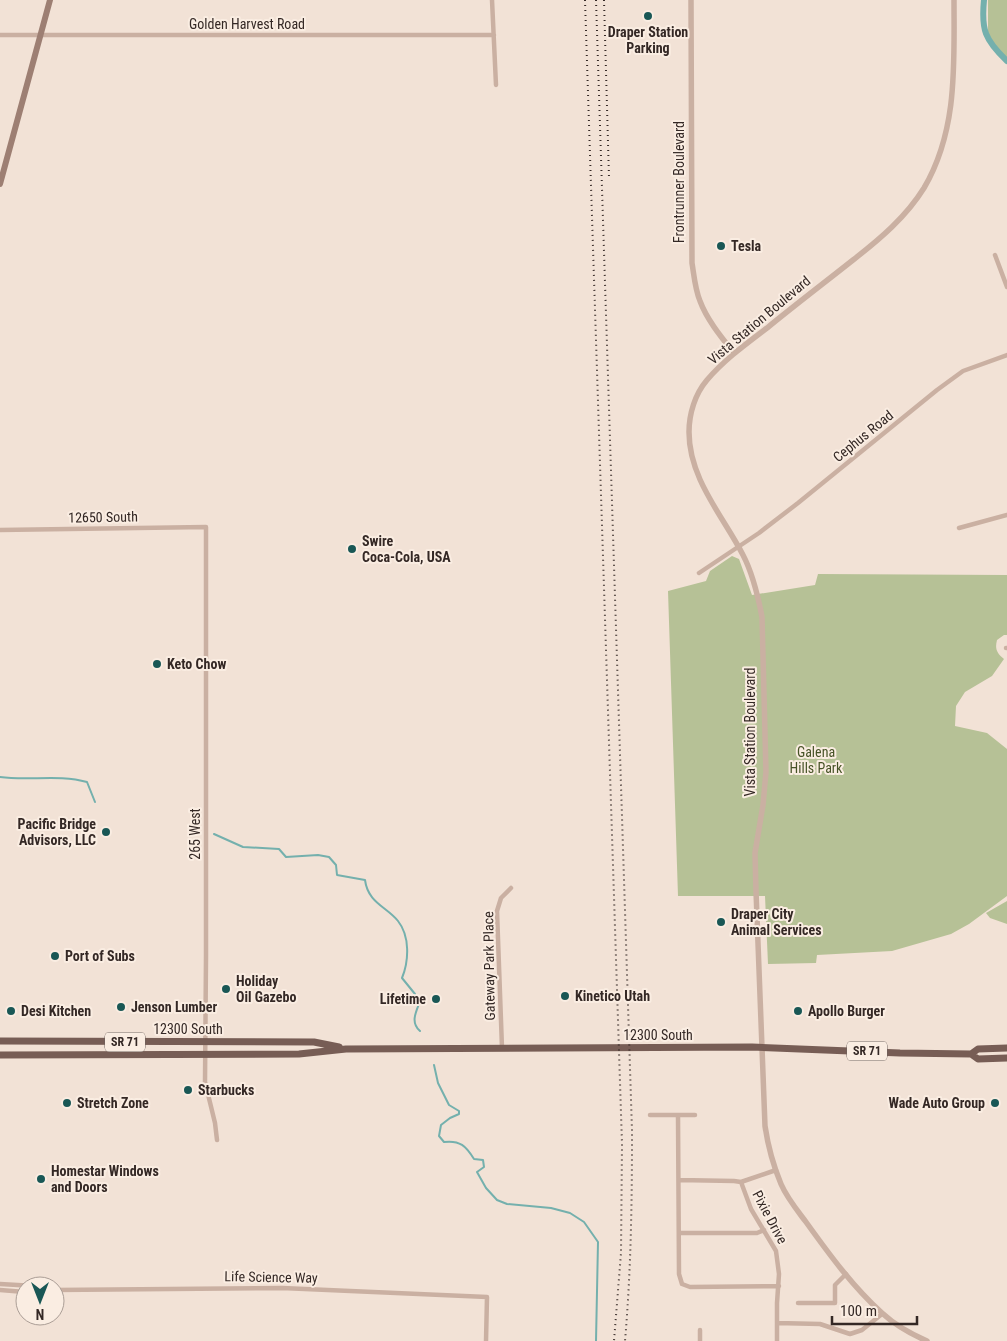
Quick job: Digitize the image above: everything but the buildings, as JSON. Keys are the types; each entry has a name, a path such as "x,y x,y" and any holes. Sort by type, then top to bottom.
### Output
{"main road":[{"path":"0,184 50,0"},
{"name":"12300 South","path":"0,1042 314,1042 346,1048"},
{"name":"12300 South","path":"0,1055 299,1054 346,1048 763,1047 971,1054 978,1059 1007,1058"},
{"name":"12300 South","path":"971,1054 978,1049 1007,1048"}],"street":[{"path":"492,0 496,85"},
{"name":"Frontrunner Boulevard","path":"691,0 693,270 700,301 734,353"},
{"name":"Vista Station Boulevard","path":"927,1341 904,1329 882,1314 862,1294 788,1198 768,1149 765,1126 755,854 766,772 762,617 757,594 744,557 700,480 693,459 689,431 690,417 697,396 706,381 734,353 880,238 905,212 924,188 939,155 952,104 954,87 954,0"},
{"name":"Golden Harvest Road","path":"0,35 494,35"},
{"path":"995,255 1007,287"},
{"name":"Cephus Road","path":"699,573 759,533 963,371 1007,355"},
{"path":"959,528 1007,515"},
{"name":"12650 South","path":"0,530 206,527"},
{"name":"265 West","path":"206,527 205,1082 215,1122 217,1140"},
{"name":"Gateway Park Place","path":"502,1048 498,911 501,898 511,888"},
{"path":"650,1115 694,1115"},
{"path":"678,1115 679,1279 686,1286 779,1286"},
{"path":"679,1180 734,1180 741,1182 776,1170"},
{"name":"Pixie Drive","path":"741,1182 751,1209 776,1251 779,1268 777,1341"},
{"path":"679,1233 757,1233 764,1230"},
{"path":"798,1303 835,1303 835,1285 846,1274"},
{"path":"0,1284 15,1285"},
{"name":"Life Science Way","path":"65,1290 290,1288 487,1298 486,1341"},
{"path":"0,1290 15,1291"},
{"path":"777,1323 820,1324 850,1334 862,1330 882,1314"},
{"path":"700,1330 700,1341"},
{"path":"850,1334 851,1341"}],"green space":[{"path":"988,0 1007,0 1007,61 988,36"},
{"name":"Galena Hills Park","path":"732,556 739,559 752,595 815,585 818,574 1007,575 1007,635 997,640 996,646 1001,657 1004,659 992,676 965,692 956,706 955,726 987,733 1007,749 1007,896 969,924 951,934 892,951 817,955 816,963 768,964 765,896 678,896 668,591 706,581 710,571"},
{"path":"1007,901 1007,924 990,918 986,913"}],"waterway":[{"path":"984,0 983,19 986,34 994,47 1007,61"},
{"path":"0,777 66,778 87,782 95,802"},
{"path":"214,834 243,847 279,849 286,857 318,855 329,857 336,865 337,875 365,880 370,894 378,904 394,916 405,934 407,956 402,978 415,994 419,1004 415,1015 415,1025 420,1031"},
{"path":"434,1065 438,1083 449,1105 459,1111 459,1114 441,1125 439,1136 444,1142 454,1142 462,1145 474,1159 483,1160 484,1167 477,1172 486,1188 497,1200 507,1204 551,1208 570,1213 584,1222 598,1242 596,1341"}],"railway":[{"path":"585,0 622,1144 621,1253 614,1341"},
{"path":"596,0 632,1131 631,1236 625,1341"},
{"path":"604,0 609,178"}],"place":[{"name":"Draper Station Parking","path":"648,16"},
{"name":"Tesla","path":"721,246"},
{"name":"Swire Coca-Cola, USA","path":"352,549"},
{"name":"Keto Chow","path":"157,664"},
{"name":"Pacific Bridge Advisors, LLC","path":"106,832"},
{"name":"Draper City Animal Services","path":"721,922"},
{"name":"Port of Subs","path":"55,956"},
{"name":"Holiday Oil Gazebo","path":"226,989"},
{"name":"Kinetico Utah","path":"565,996"},
{"name":"Lifetime","path":"436,999"},
{"name":"Jenson Lumber","path":"121,1007"},
{"name":"Desi Kitchen","path":"11,1011"},
{"name":"Apollo Burger","path":"798,1011"},
{"name":"Starbucks","path":"188,1090"},
{"name":"Stretch Zone","path":"67,1103"},
{"name":"Wade Auto Group","path":"995,1103"},
{"name":"Homestar Windows and Doors","path":"41,1179"}]}
